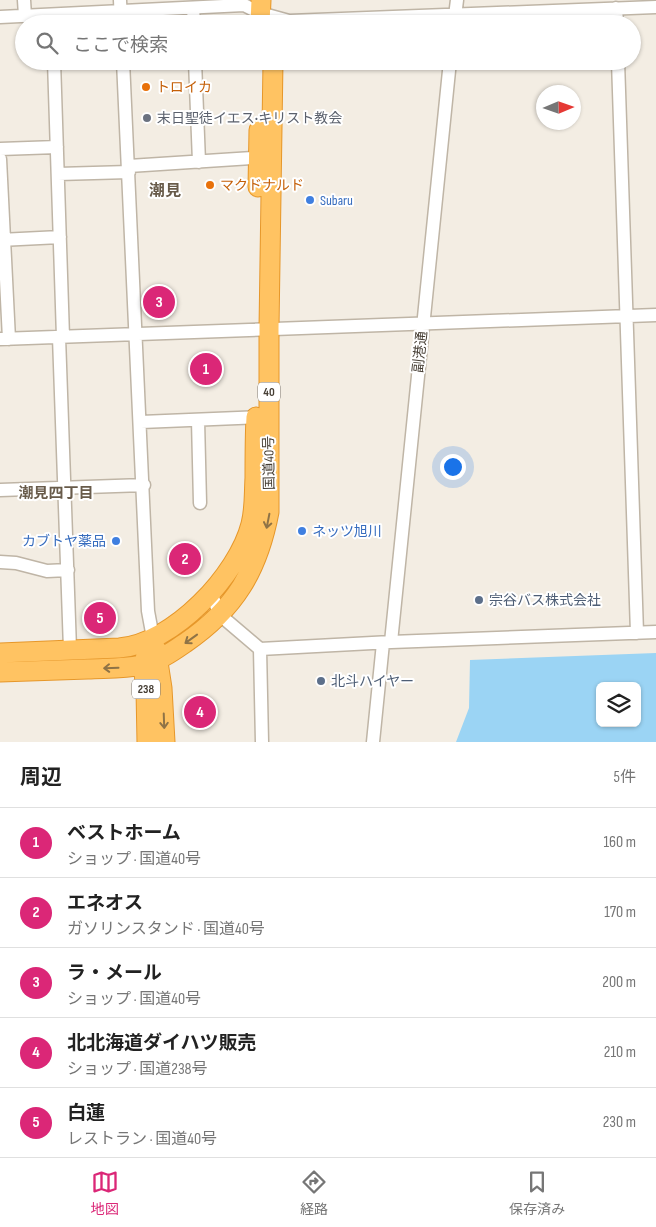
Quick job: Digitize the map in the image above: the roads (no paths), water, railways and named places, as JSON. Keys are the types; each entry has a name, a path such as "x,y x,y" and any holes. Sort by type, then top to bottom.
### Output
{"highway":[{"name":"国道40号","path":"260,70 265,157"},
{"name":"国道40号","path":"0,672 120,668 151,662 190,640 220,615 236,596 258,557 269,512 262,417 262,328 265,157 271,70"},
{"name":"国道40号","path":"0,653 127,647 153,638 192,611 212,593 238,555 251,524 262,417"},
{"name":"238","path":"148,742 146,690 153,638"},
{"name":"238","path":"151,662 162,688 165,742"}],"street":[{"path":"24,0 25,15"},
{"path":"455,15 457,0"},
{"path":"91,15 199,5 244,5 267,13"},
{"path":"478,15 530,6 656,7"},
{"path":"616,8 616,15"},
{"path":"0,18 15,17"},
{"path":"54,70 58,147 61,337 70,649"},
{"path":"124,70 144,484 148,611 153,638"},
{"path":"196,70 199,162"},
{"name":"副港通","path":"373,742 387,643 449,70"},
{"path":"618,70 637,633"},
{"path":"0,149 58,147"},
{"path":"58,174 265,157"},
{"path":"0,159 4,339 423,322 656,315"},
{"path":"2,240 60,237"},
{"path":"140,422 262,417"},
{"path":"198,420 200,503"},
{"path":"0,490 144,484"},
{"path":"0,562 16,563 47,570 68,570"},
{"path":"212,593 220,615 260,649 656,632"},
{"path":"192,611 220,615"},
{"path":"260,649 262,742"}],"water":[{"path":"656,653 656,742 456,742 469,708 470,660"}],"place":[{"name":"トロイカ","path":"146,87"},
{"name":"末日聖徒イエス•キリスト教会","path":"147,118"},
{"name":"マクドナルド","path":"210,185"},
{"name":"Subaru","path":"310,200"},
{"name":"ラ・メール","path":"159,302"},
{"name":"ベストホーム","path":"206,369"},
{"name":"ネッツ旭川","path":"302,531"},
{"name":"カブトヤ薬品","path":"116,541"},
{"name":"エネオス","path":"185,559"},
{"name":"宗谷バス株式会社","path":"479,600"},
{"name":"白蓮","path":"100,618"},
{"name":"北斗ハイヤー","path":"321,681"},
{"name":"北北海道ダイハツ販売","path":"200,712"}],"district":[{"name":"潮見","path":"165,191"},
{"name":"潮見四丁目","path":"56,493"}]}
